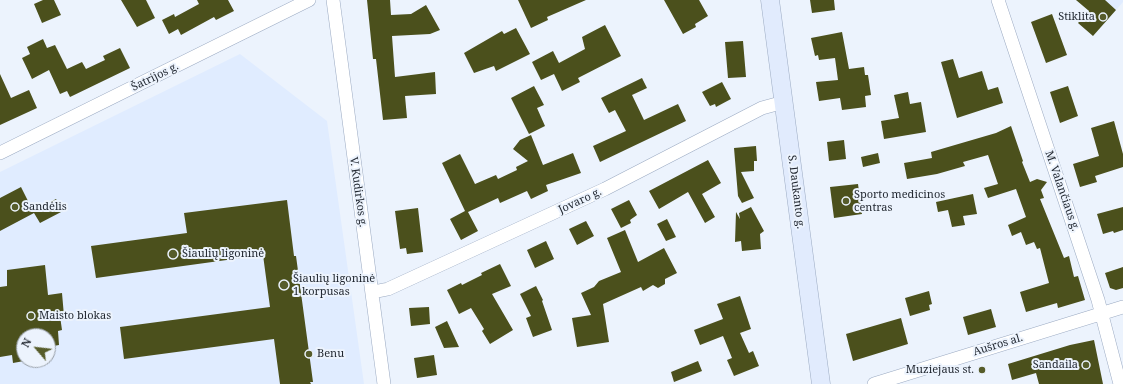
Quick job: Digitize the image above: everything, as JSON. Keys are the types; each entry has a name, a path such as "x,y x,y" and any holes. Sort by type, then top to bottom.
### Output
{"main road":[{"name":"S. Daukanto g.","path":"770,0 821,384"}],"street":[{"name":"Šatrijos g.","path":"0,153 309,0"},
{"name":"V. Kudirkos g.","path":"333,0 373,292 384,384"},
{"name":"M. Valančiaus g.","path":"998,0 1102,313 1120,384"},
{"name":"Jovaro g.","path":"373,292 388,289 553,214 605,189 762,108 784,102"},
{"name":"Aušros al.","path":"874,384 1123,307"}],"shaded area":[{"name":"Stiklita","path":"1076,0 1123,0 1123,2 1104,24"},
{"name":"Šiaulių ligoninė","path":"240,54 327,121 364,384 0,384 0,172"}],"building":[{"path":"43,0 54,0 61,15 42,23 34,4"},
{"path":"121,0 146,0 155,18 137,27"},
{"path":"197,0 228,0 234,11 216,20 214,17 181,35 178,29 169,34 162,20 174,14 175,17 199,4"},
{"path":"367,0 390,0 391,15 411,14 426,5 440,30 430,34 392,36 395,77 435,72 436,94 405,96 407,118 383,120 376,59 373,59"},
{"path":"518,0 586,0 547,17 548,20 531,28"},
{"path":"664,0 699,0 708,16 695,24 696,27 683,34"},
{"path":"810,0 834,0 835,10 812,13"},
{"name":"Stiklita","path":"1076,0 1105,0 1116,10 1093,36 1078,23 1089,11"},
{"path":"1052,14 1067,55 1046,63 1031,22"},
{"path":"605,25 621,56 578,78 580,82 562,91 554,74 541,80 532,62 553,51 559,63 585,49 582,37"},
{"path":"516,28 530,54 496,71 494,66 474,73 464,53 502,31 504,34"},
{"path":"842,32 849,69 864,67 865,75 868,75 871,95 865,96 866,107 842,110 840,98 819,101 816,82 838,80 835,58 819,60 818,55 815,56 811,38"},
{"path":"43,39 47,48 55,45 67,69 82,62 86,69 105,60 103,56 120,48 130,68 70,97 67,91 60,94 49,70 32,79 22,58 30,54 27,47"},
{"path":"743,41 746,77 728,78 725,42"},
{"path":"953,59 959,78 982,71 988,90 998,87 1003,103 957,118 941,62"},
{"path":"0,74 11,98 29,90 37,108 0,125"},
{"path":"642,78 647,88 632,95 644,120 678,104 686,121 600,162 593,146 626,131 615,110 609,113 601,98"},
{"path":"722,82 731,99 716,107 715,104 710,106 702,92"},
{"path":"534,86 544,105 537,108 545,126 529,134 511,98"},
{"path":"1068,86 1078,116 1060,123 1050,92"},
{"path":"908,92 910,104 921,102 926,132 884,139 881,121 899,118 894,95"},
{"path":"1114,121 1123,154 1123,167 1095,176 1097,182 1080,187 1073,164 1099,156 1091,128"},
{"path":"1011,126 1030,182 1037,179 1047,182 1041,190 1044,198 1040,199 1064,258 1069,256 1074,277 1078,276 1085,300 1058,308 1057,303 1026,312 1020,292 1049,283 1040,248 1037,249 1034,242 1026,245 1021,232 1012,236 1008,225 1026,217 1016,189 988,198 984,188 998,184 988,155 963,162 965,166 937,174 907,179 904,163 932,158 931,152 996,133"},
{"path":"531,135 543,165 573,153 581,173 546,185 548,191 531,199 527,191 500,203 498,198 468,212 478,231 461,240 450,219 465,211 442,163 460,154 475,184 496,175 498,179 517,170 516,167 528,161 513,149 520,140"},
{"path":"844,140 846,159 829,161 827,142"},
{"path":"756,146 757,161 754,161 754,171 741,172 754,198 742,203 738,196 734,148"},
{"path":"878,153 880,163 863,167 861,157"},
{"path":"708,160 721,183 702,194 715,217 705,223 688,192 659,209 649,191"},
{"name":"Sporto medicinos centras","path":"858,184 862,214 834,218 830,187"},
{"name":"Sandėlis","path":"21,187 33,211 56,199 63,211 40,223 34,213 0,231 0,198"},
{"path":"973,194 977,214 963,216 965,225 952,227 948,210 938,212 936,202"},
{"path":"287,200 313,382 310,382 311,384 280,384 274,339 124,359 120,327 270,307 263,255 96,278 91,246 187,233 184,213"},
{"path":"629,200 637,215 630,220 631,223 621,228 611,209"},
{"path":"751,207 764,231 760,234 761,249 742,251 741,241 735,242 736,212 740,219 739,213"},
{"path":"1123,207 1123,230 1103,234 1097,214"},
{"path":"418,208 423,252 407,254 406,248 400,249 395,211"},
{"path":"667,219 676,237 666,241 657,224"},
{"path":"586,221 594,236 577,245 569,229"},
{"path":"625,230 638,262 664,248 677,273 665,279 665,284 658,288 653,285 643,291 641,287 603,304 609,342 577,347 572,318 591,315 581,293 594,287 599,281 621,272 607,238"},
{"path":"546,241 554,259 535,268 527,250"},
{"path":"500,264 511,286 492,294 513,330 490,344 482,331 484,329 471,308 459,314 447,290 461,283 462,285 482,275 481,273"},
{"name":"Maisto blokas","path":"45,265 48,295 62,293 64,316 60,316 62,330 58,331 59,345 56,346 56,328 16,328 16,362 13,363 12,355 0,357 0,287 7,286 7,270"},
{"path":"1123,267 1123,288 1116,290 1110,288 1105,273"},
{"path":"536,286 543,300 542,301 552,330 533,337 526,318 531,316 520,294"},
{"path":"929,291 932,304 929,305 930,310 910,316 905,298"},
{"path":"740,296 751,329 740,333 749,353 753,351 759,366 734,376 727,360 732,358 723,336 700,345 694,330 723,319 717,304"},
{"path":"429,307 430,324 411,326 409,308"},
{"path":"991,309 996,327 968,335 963,317"},
{"path":"901,318 908,344 853,361 846,334"},
{"path":"447,321 459,347 444,348 435,327"},
{"path":"1094,340 1103,384 1039,384 1036,373 1012,380 1008,364 1070,345"},
{"path":"434,355 437,375 417,378 414,358"},
{"path":"698,361 702,371 674,382 671,372"}],"place":[{"name":"Stiklita","path":"1103,17"},
{"name":"Sporto medicinos centras","path":"846,201"},
{"name":"Sandėlis","path":"15,207"},
{"name":"Šiaulių ligoninė","path":"173,254"},
{"name":"Šiaulių ligoninė 1 korpusas","path":"284,285"},
{"name":"Maisto blokas","path":"31,316"},
{"name":"Benu","path":"309,354"},
{"name":"Sandaila","path":"1086,365"},
{"name":"Muziejaus st.","path":"982,370"}]}
